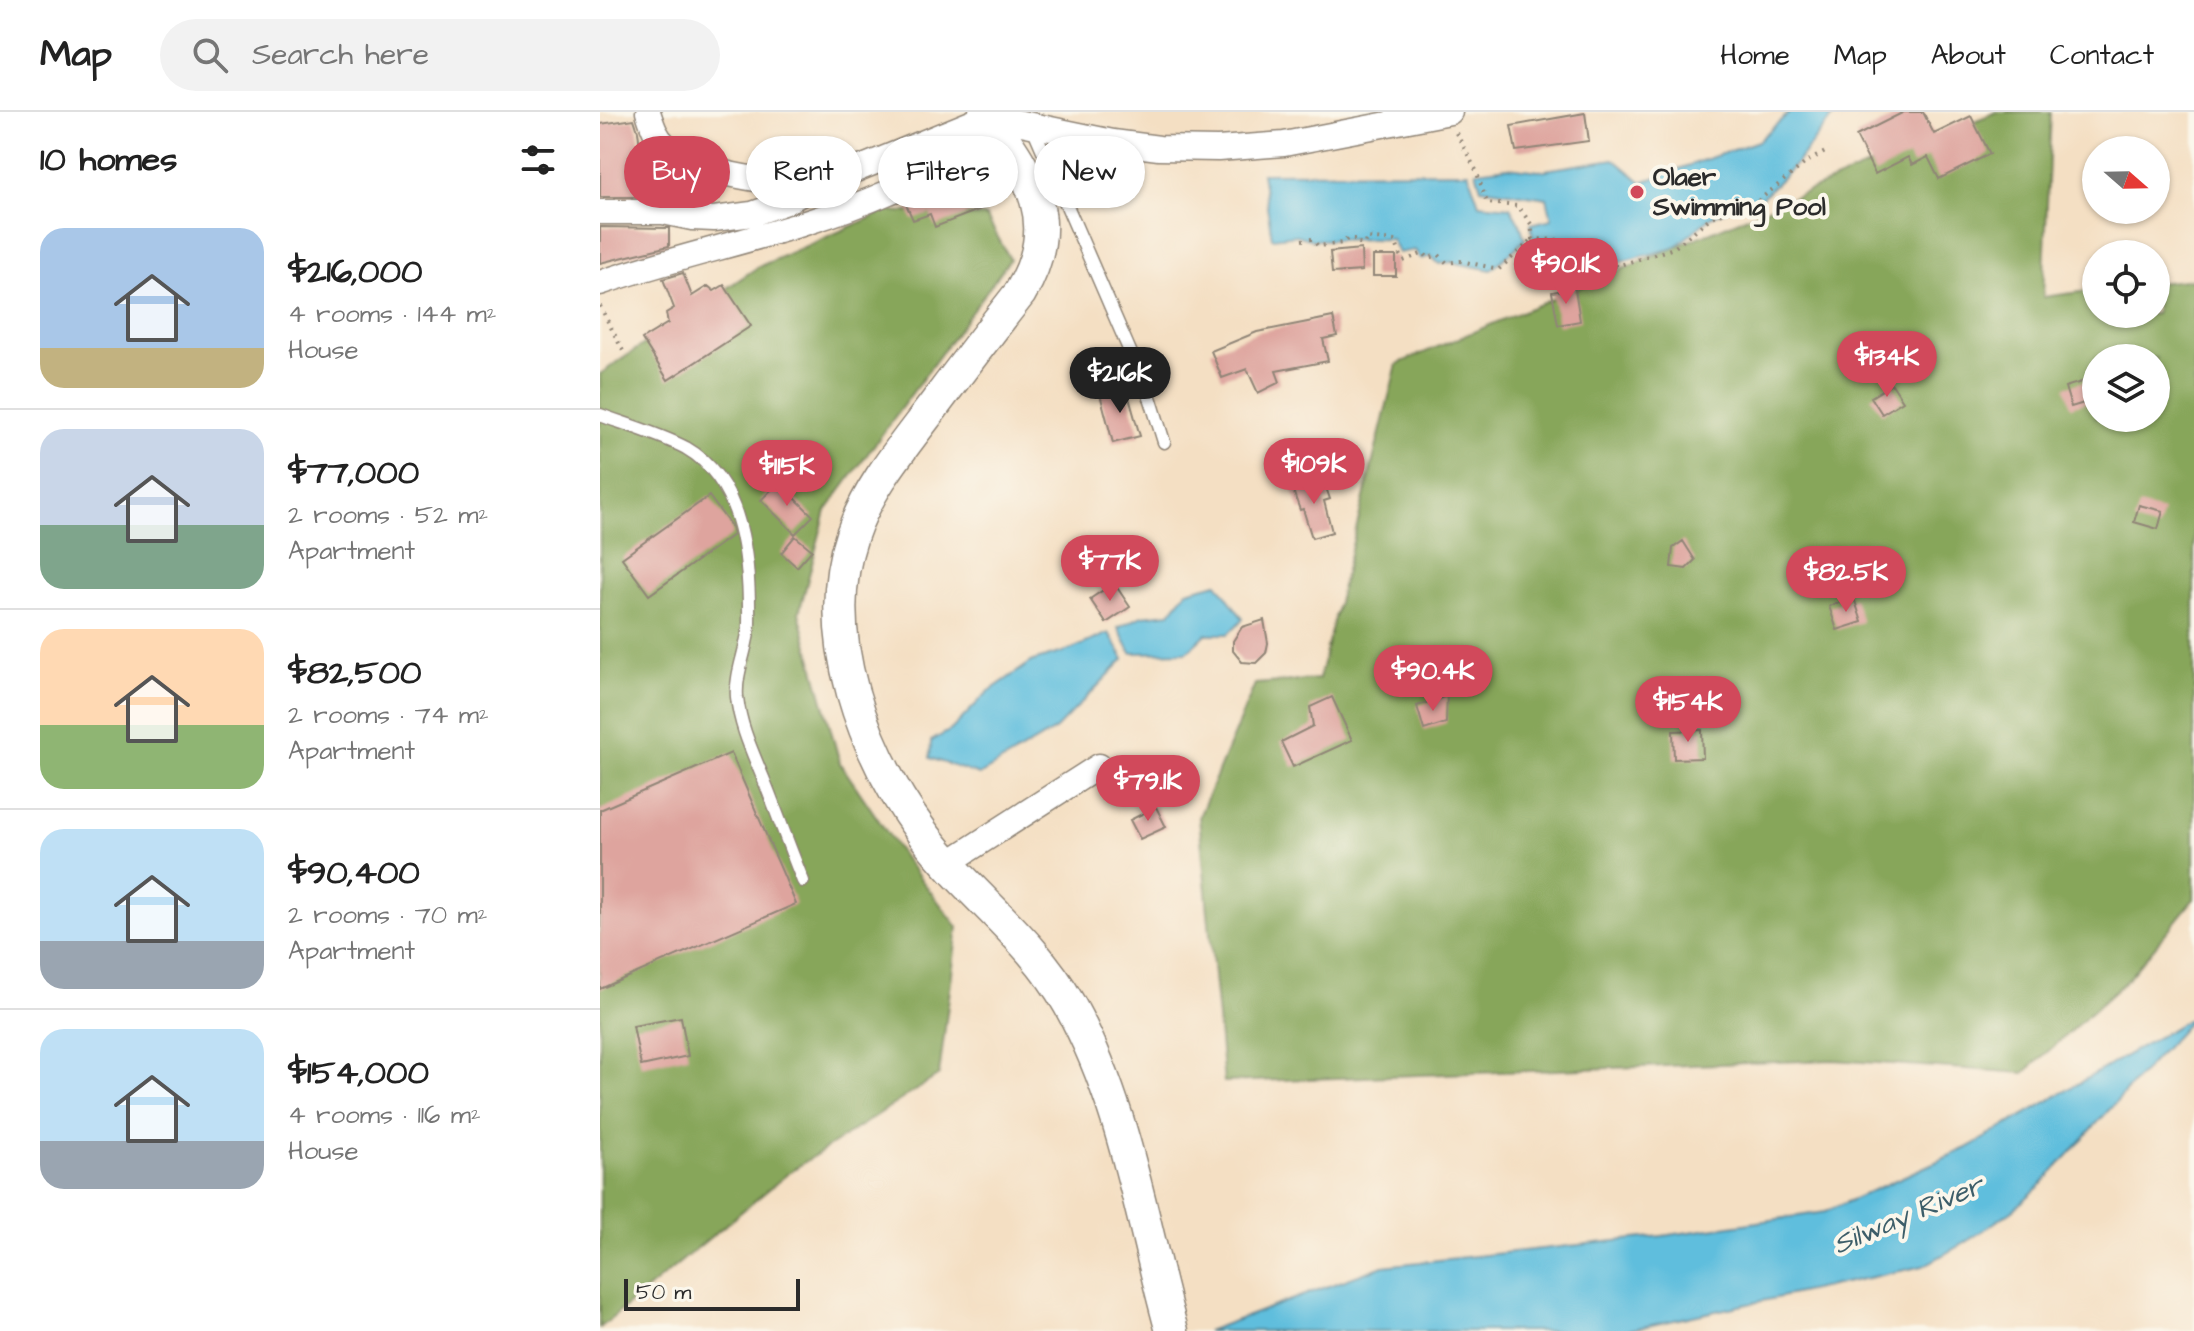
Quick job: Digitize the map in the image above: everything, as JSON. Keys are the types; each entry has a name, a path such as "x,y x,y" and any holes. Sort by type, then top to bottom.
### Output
{"main road":[{"path":"987,114 1029,180 1042,231 1039,252 1020,293 888,466 853,533 844,563 840,593 848,669 859,710 900,800 948,863 1042,963 1069,1004 1102,1071 1147,1222 1172,1328"}],"street":[{"path":"648,112 658,136"},
{"path":"862,168 949,134 987,114 1144,146 1218,149 1284,144 1448,113"},
{"path":"600,283 661,262 765,235 876,198 927,176 940,166 950,144 949,134"},
{"path":"663,208 663,212"},
{"path":"600,212 663,212 714,219 752,214 769,208"},
{"path":"948,863 1099,766"}],"lane":[{"path":"1032,125 1151,400 1164,442"},
{"path":"600,415 686,449 713,471 727,493 740,528 748,565 749,628 737,694 749,748 803,881"}],"path":[{"path":"1448,113 1476,170 1487,203 1518,206 1531,224 1533,239"},
{"path":"1302,240 1312,239 1318,246 1343,243 1347,239 1356,239 1358,243 1365,244 1366,238 1395,241 1403,261 1424,253 1428,258 1439,255 1447,263 1460,261 1499,269 1533,239 1563,240 1574,247 1574,253 1580,255 1584,252 1608,265 1617,266 1661,255 1674,248 1711,217 1759,200 1808,161 1829,150"},
{"path":"600,306 623,351"}],"green space":[{"path":"1996,112 2051,112 2043,297 2082,292 2082,328 2170,328 2170,282 2194,279 2194,899 2127,980 2024,1073 1833,1060 1224,1082 1199,817 1255,684 1319,679 1397,364"},
{"path":"886,211 986,216 1010,259 826,511 799,613 840,763 905,859 958,927 939,1075 791,1171 600,1328 600,374 758,267"}],"water":[{"name":"Olaer Swimming Pool","path":"1790,112 1839,112 1795,165 1759,200 1758,196 1711,217 1674,248 1608,265 1563,240 1533,239 1531,224 1552,219 1547,198 1481,188 1476,171 1508,167 1539,171 1614,159 1642,182 1758,141"},
{"path":"1468,172 1479,204 1510,207 1525,240 1491,270 1451,262 1439,264 1431,256 1420,259 1415,250 1398,253 1391,239 1312,240 1297,235 1272,238 1262,173"},
{"path":"1217,583 1243,619 1228,634 1206,634 1187,652 1131,653 1118,628 1142,616 1170,613 1187,591"},
{"path":"1109,633 1124,659 1056,729 979,775 930,758 931,741 951,730 988,692 1033,661 1070,650"},
{"name":"Silway River","path":"2194,1016 2042,1184 2013,1210 1923,1266 1624,1331 1207,1331 1383,1266 1662,1236 1825,1212 1971,1146"}],"building":[{"path":"1904,112 1923,112 1934,134 1971,116 1990,154 1939,179 1928,157 1912,165 1908,157 1875,174 1856,136"},
{"path":"1585,113 1589,141 1516,151 1511,126"},
{"path":"634,119 638,131 639,136 624,136 624,197 600,197 600,124"},
{"path":"908,208 984,208 935,227 930,214 913,220"},
{"path":"600,227 669,228 669,246 600,263"},
{"path":"1361,249 1362,271 1332,273 1330,252"},
{"path":"1373,256 1396,256 1396,276 1373,276"},
{"path":"683,273 692,296 708,286 714,291 724,285 751,326 668,380 642,339 668,323 666,313 674,308 663,279"},
{"path":"1575,288 1580,321 1558,325 1552,292"},
{"path":"1333,317 1337,336 1323,339 1328,361 1276,371 1280,382 1258,393 1247,369 1222,378 1211,351 1257,332"},
{"path":"2082,382 2082,404 2071,407 2065,387"},
{"path":"1892,384 1903,401 1882,414 1871,397"},
{"path":"1126,387 1140,436 1113,443 1100,394"},
{"path":"1322,476 1330,499 1324,501 1332,532 1312,538 1303,509 1300,510 1292,488"},
{"path":"779,482 813,516 795,534 761,500"},
{"path":"709,496 731,526 733,535 649,595 622,558"},
{"path":"2139,505 2163,511 2158,529 2134,522"},
{"path":"795,536 812,550 797,567 781,553"},
{"path":"1683,541 1695,560 1686,569 1671,567 1673,548"},
{"path":"1114,583 1130,607 1106,623 1090,599"},
{"path":"1854,598 1862,622 1837,630 1829,606"},
{"path":"1264,620 1268,643 1266,653 1256,663 1242,662 1233,651 1233,641 1242,627"},
{"path":"1447,696 1446,723 1424,730 1417,706"},
{"path":"1332,697 1352,740 1293,767 1281,742 1313,726 1310,707"},
{"path":"1702,730 1703,758 1674,759 1673,731"},
{"path":"731,753 796,904 600,989 600,810"},
{"path":"1156,807 1166,827 1140,839 1130,820"},
{"path":"681,1017 688,1056 641,1066 633,1026"}],"place":[{"name":"Olaer Swimming Pool","path":"1637,192"}]}
